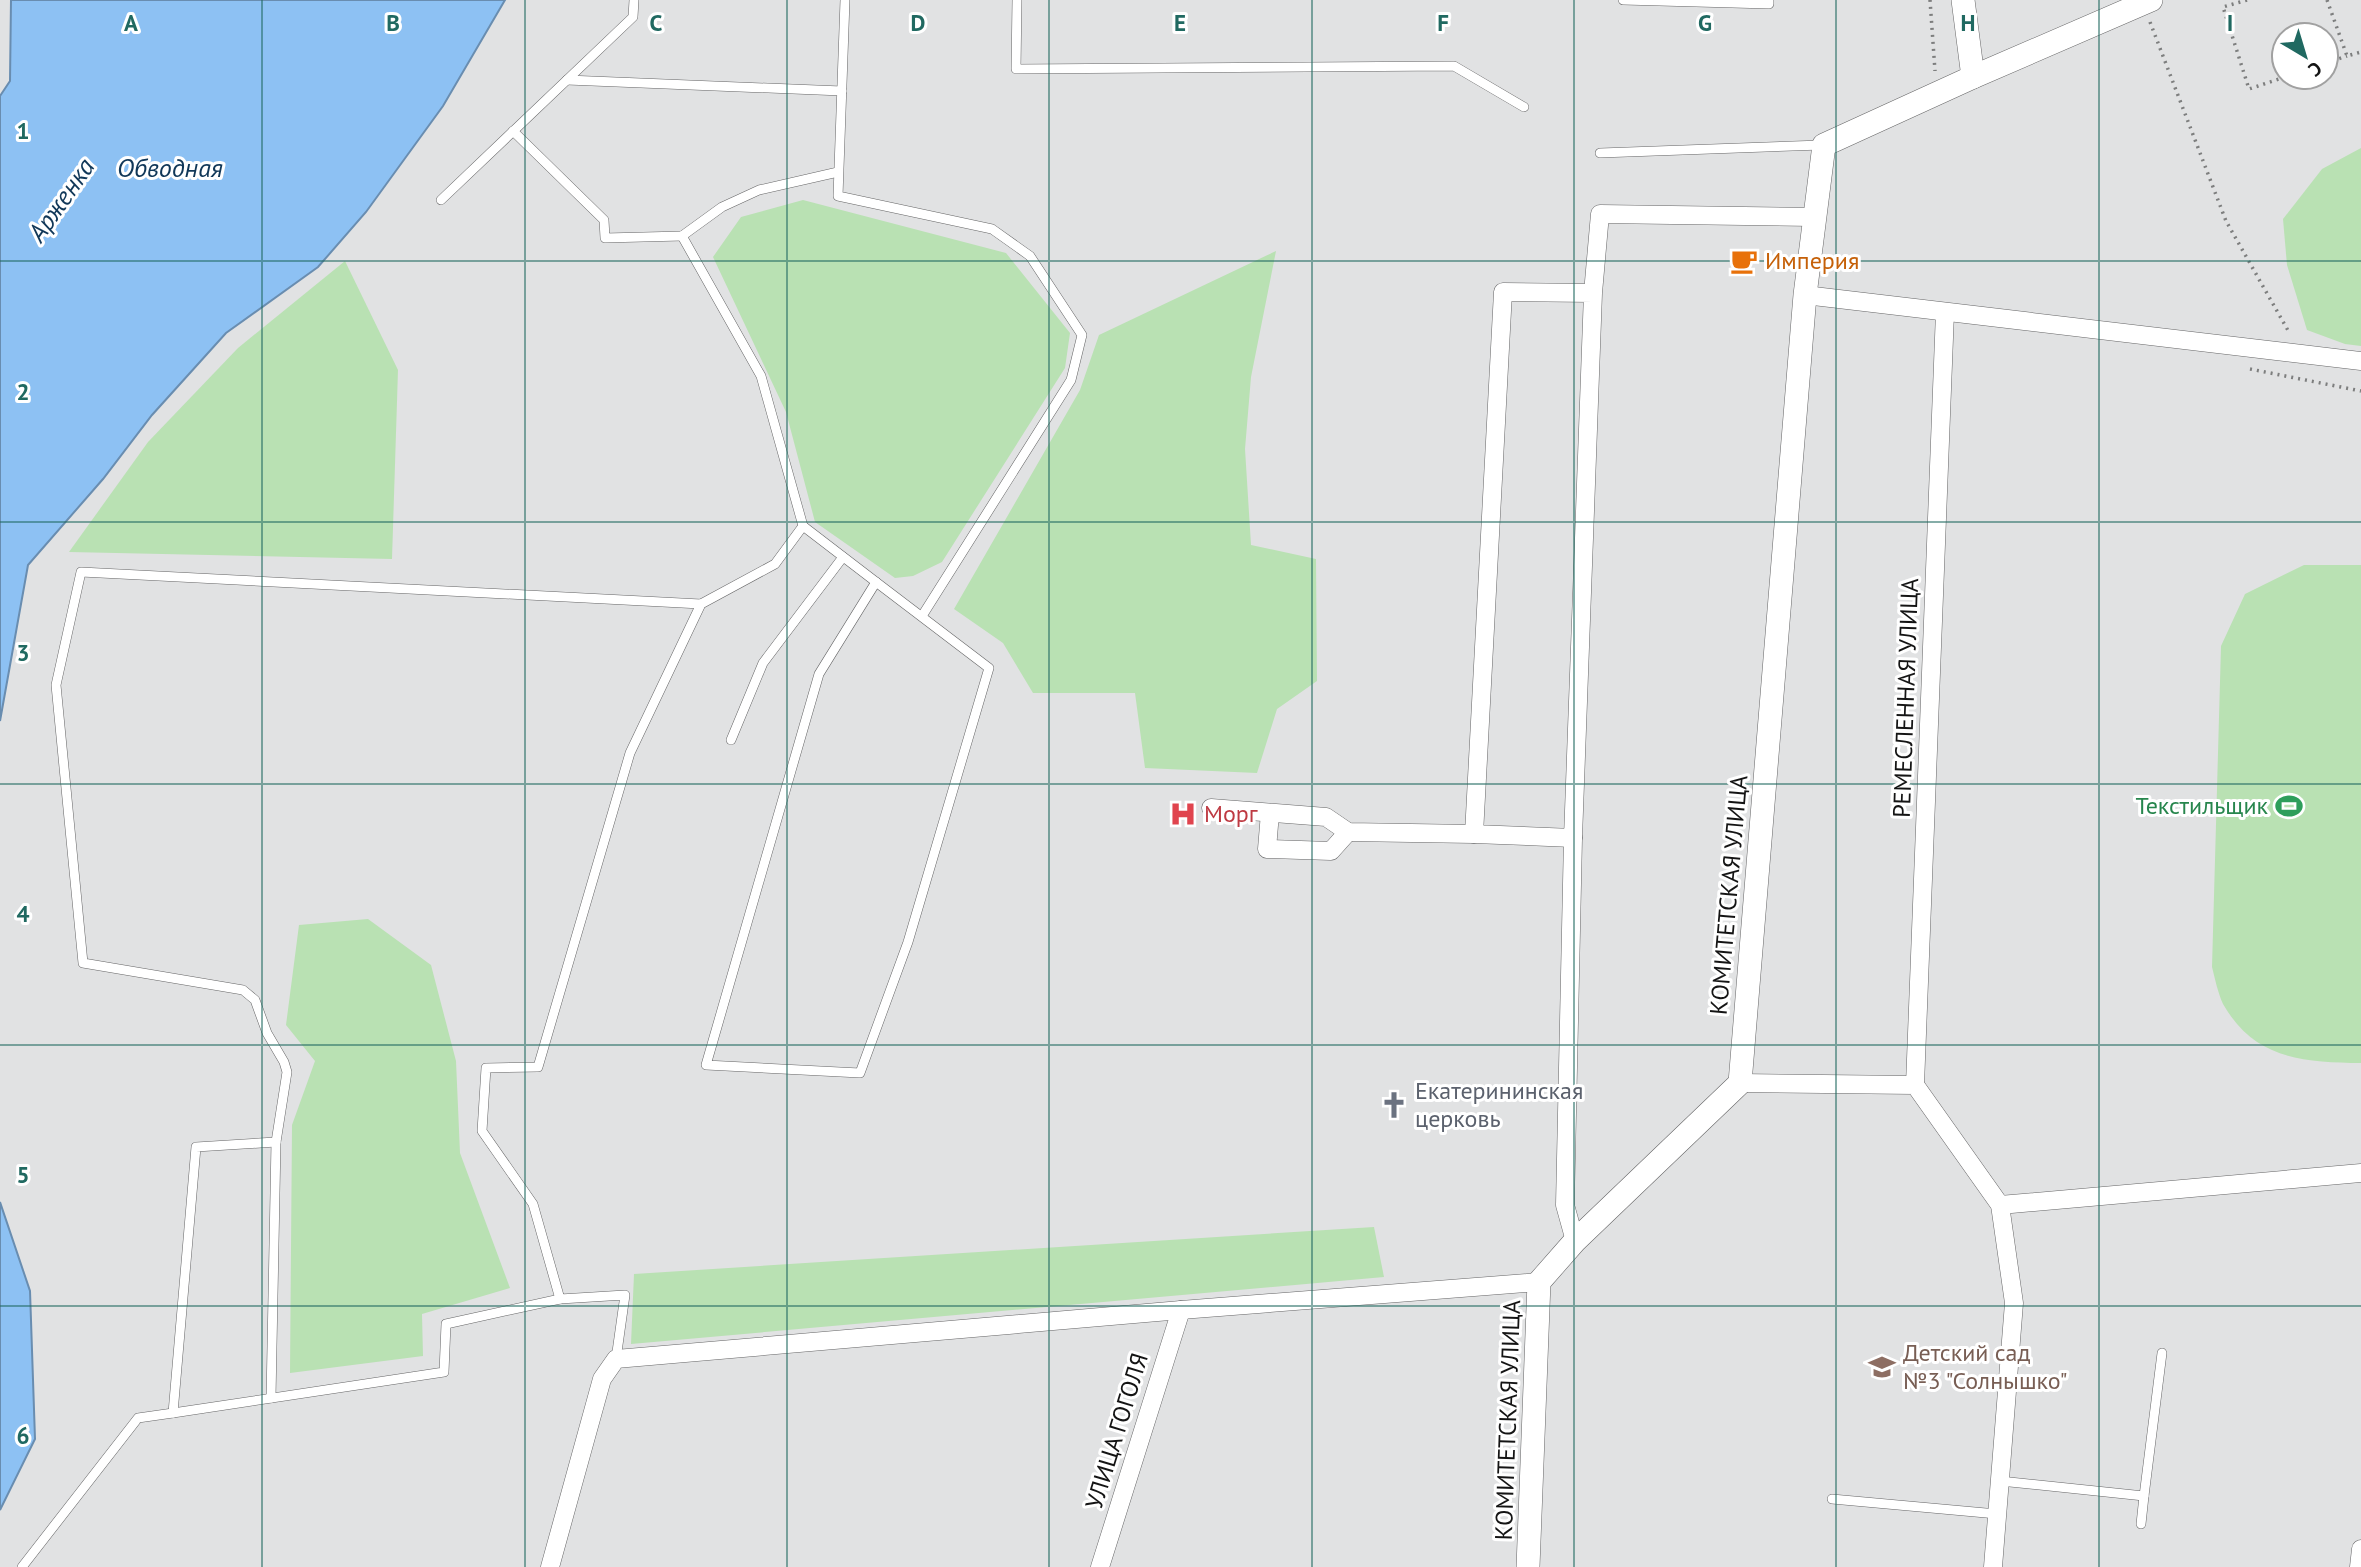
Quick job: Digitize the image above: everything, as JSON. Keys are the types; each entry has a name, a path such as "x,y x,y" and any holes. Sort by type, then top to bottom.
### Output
{"street":[{"path":"1963,0 1973,77"},
{"path":"1824,145 2147,2"},
{"name":"КОМИТЕТСКАЯ УЛИЦА","path":"1528,1567 1539,1282 1575,1241 1740,1083 1805,295 1824,145"},
{"path":"1575,1241 1565,1205 1573,838 1593,293 1600,214 1813,217"},
{"path":"1474,834 1503,292 1593,293"},
{"path":"1805,295 2361,361"},
{"name":"РЕМЕСЛЕННАЯ УЛИЦА","path":"1915,1085 1945,312"},
{"path":"1211,808 1326,817 1348,832 1573,838"},
{"path":"1270,813 1267,849 1331,851 1348,832"},
{"path":"1740,1083 1915,1085 2000,1205 2014,1303 1993,1567"},
{"path":"2000,1205 2361,1173"},
{"path":"550,1567 601,1379 616,1359 1539,1282"},
{"name":"УЛИЦА ГОГОЛЯ","path":"1100,1567 1181,1310"},
{"path":"2359,1567 2361,1549"}],"lane":[{"path":"441,200 633,17 634,0"},
{"path":"845,0 838,196 992,229 1030,256 1082,335 1071,380 922,616"},
{"path":"1017,0 1016,69 1454,66 1524,107"},
{"path":"1623,0 1769,4 1769,0"},
{"path":"567,80 842,91"},
{"path":"513,131 604,220 605,239 682,236 722,207 759,190 838,172"},
{"path":"1600,153 1824,145"},
{"path":"682,236 761,376 803,526 989,668 908,942 860,1073 706,1065 819,674 876,582"},
{"path":"271,1398 276,1142 287,1072 267,1033 255,999 243,990 83,963 56,685 81,572 701,604 775,564 803,526"},
{"path":"731,740 763,663 843,557"},
{"path":"560,1299 533,1204 482,1131 486,1068 538,1067 630,753 701,604"},
{"path":"173,1413 196,1147 276,1142"},
{"path":"22,1567 138,1419 444,1372 446,1324 560,1299 625,1295 616,1359"},
{"path":"2141,1524 2162,1353"},
{"path":"2000,1481 2144,1496"},
{"path":"1832,1499 1997,1514"}],"path":[{"path":"1930,0 1937,93"},
{"path":"2247,0 2223,7 2249,89 2270,82"},
{"path":"2327,0 2347,56"},
{"path":"2147,2 2226,221 2301,354"},
{"path":"2340,58 2361,52"},
{"path":"2245,368 2361,391"}],"green space":[{"path":"2361,148 2361,346 2345,344 2307,330 2287,265 2283,219 2322,169"},
{"path":"803,200 1006,253 1070,333 1065,368 942,562 913,576 895,578 815,522 786,412 713,257 741,217"},
{"path":"1276,251 1251,377 1245,449 1251,545 1316,559 1317,681 1277,709 1257,773 1145,768 1135,693 1033,693 1003,643 954,609 1080,390 1099,335"},
{"path":"345,261 398,370 392,559 69,552 148,442 238,348"},
{"name":"Текстильщик","path":"2304,565 2361,565 2361,1063 2301,1059 2266,1047 2250,1037 2223,1004 2212,967 2221,646 2245,594"},
{"path":"368,919 431,965 456,1061 460,1153 510,1288 422,1314 423,1356 290,1373 292,1125 315,1061 286,1025 299,925"},
{"path":"1374,1227 1384,1277 631,1344 634,1274"}],"water":[{"name":"Обводная","path":"11,0 505,0 443,106 366,212 318,267 226,333 152,415 103,479 28,565 0,721 0,96 10,81"},
{"path":"0,1202 30,1291 35,1439 0,1510"}],"place":[{"name":"Империя","path":"1744,261"},
{"name":"Текстильщик","path":"2289,806"},
{"name":"Морг","path":"1183,814"},
{"name":"Екатерининская церковь","path":"1394,1105"},
{"name":"Детский сад №3 \"Солнышко\"","path":"1882,1367"}],"water label":[{"name":"Арженка","path":"61,200"}]}
